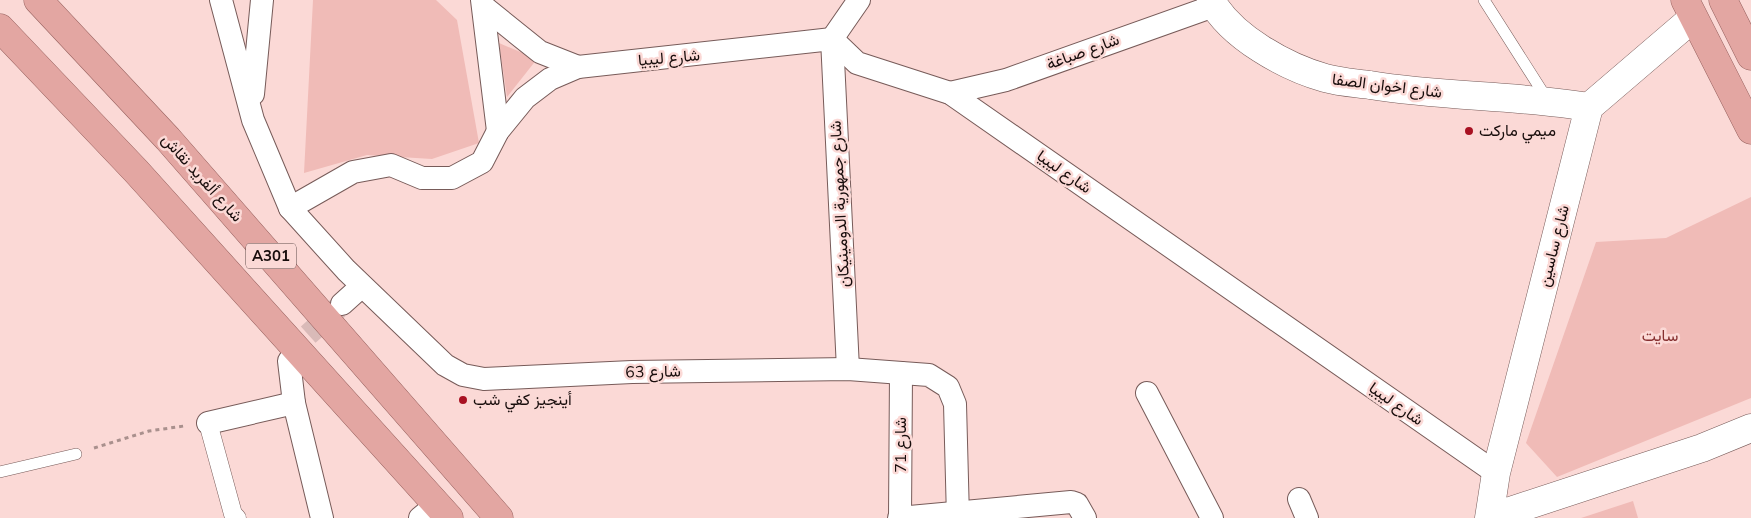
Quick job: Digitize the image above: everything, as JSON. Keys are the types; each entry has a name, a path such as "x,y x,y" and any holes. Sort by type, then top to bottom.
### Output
{"highway":[{"name":"شارع ألفريد نقاش","path":"38,0 168,139 499,518"},
{"path":"1723,0 1751,56"},
{"path":"1689,9 1751,130"},
{"name":"A301","path":"0,28 136,171 435,513"}],"street":[{"name":"شارع 63","path":"221,0 253,120 290,208 362,286 445,365 463,376 484,379 632,372 848,368 929,375 948,387 956,404 958,515"},
{"path":"253,120 254,69 262,0"},
{"path":"832,39 859,0"},
{"name":"شارع اخوان الصفا","path":"1213,3 1233,27 1270,56 1325,78 1400,90 1548,101 1589,107"},
{"name":"شارع صباغة","path":"950,93 1006,80 1213,3"},
{"path":"483,4 498,131"},
{"name":"شارع ليبيا","path":"483,4 540,52 578,66"},
{"path":"1589,107 1689,9"},
{"name":"شارع ليبيا","path":"290,208 353,172 392,165 422,178 452,178 482,162 498,131 525,98 550,79 578,66 832,39 857,63 950,93 1496,473"},
{"name":"شارع جمهورية الدومينيكان","path":"832,39 848,368"},
{"name":"شارع ساسين","path":"1489,518 1496,473 1589,107"},
{"path":"342,304 362,286"},
{"path":"289,361 294,403 322,518"},
{"name":"شارع 71","path":"899,518 901,372"},
{"path":"1146,393 1212,518"},
{"path":"237,518 234,514 208,424 294,403"},
{"path":"1489,518 1702,448 1751,428"},
{"path":"899,518 958,515 1071,502 1077,504 1085,518"}],"lane":[{"path":"1484,0 1548,101"},
{"path":"0,472 76,454"}],"path":[{"path":"76,454 149,431 208,424"}],"green space":[{"path":"313,0 436,0 457,20 479,143 432,159 367,155 304,173"},
{"path":"499,43 537,59 507,97"},
{"name":"سايت","path":"1751,197 1751,398 1557,477 1526,443 1596,242 1666,238"},
{"path":"1633,501 1638,518 1581,518"}],"tunnel":[{"path":"289,361 300,342 338,308"}],"place":[{"name":"ميمي ماركت","path":"1469,131"},
{"name":"أينجيز كفي شب","path":"463,400"}]}
